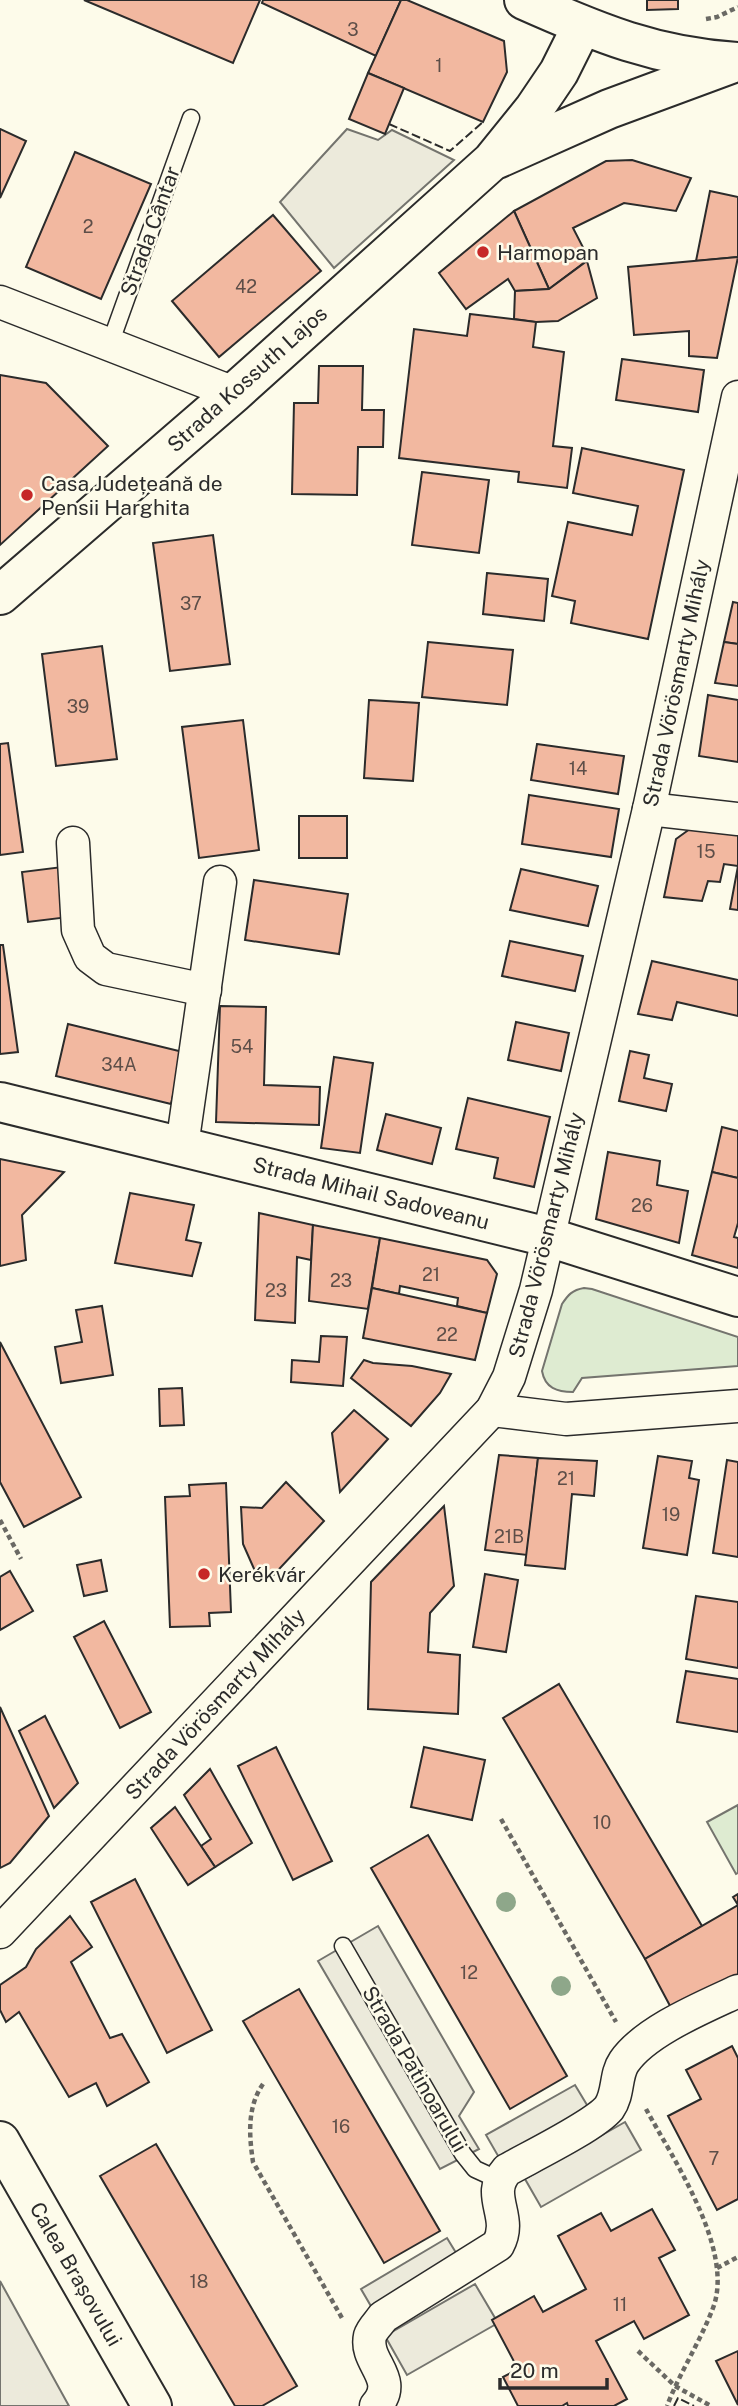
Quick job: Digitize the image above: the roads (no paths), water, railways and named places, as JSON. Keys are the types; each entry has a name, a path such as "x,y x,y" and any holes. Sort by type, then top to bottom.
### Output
{"street":[{"path":"524,0 582,26"},
{"name":"Strada Kossuth Lajos","path":"0,594 234,393 492,161 534,109 559,72 582,26 645,48 737,62"},
{"name":"Strada Kossuth Lajos","path":"492,161 609,109 737,62"},
{"path":"0,302 234,393"},
{"name":"Strada Vörösmarty Mihály","path":"0,1932 492,1410 509,1377 536,1290 649,809 738,397"},
{"path":"649,809 738,819"},
{"path":"73,843 78,930 90,957 106,969 205,990"},
{"path":"182,1146 220,882"},
{"name":"Strada Mihail Sadoveanu","path":"0,1102 548,1237 738,1297"},
{"path":"492,1410 566,1419 738,1406"},
{"path":"376,2406 385,2388 383,2374 369,2351 370,2333 383,2317 498,2245 504,2233 497,2194 499,2180 507,2171 593,2121 608,2108 616,2093 627,2058 648,2038 738,1991"},
{"name":"Calea Brașovului","path":"0,2141 152,2406"}],"lane":[{"name":"Strada Cântar","path":"110,344 191,118"},
{"name":"Strada Patinoarului","path":"343,1946 463,2154 475,2169 499,2180"}],"place":[{"name":"Harmopan","path":"483,252"},
{"name":"Casa Județeană de Pensii Harghita","path":"27,495"},
{"name":"Kerékvár","path":"204,1574"}]}
